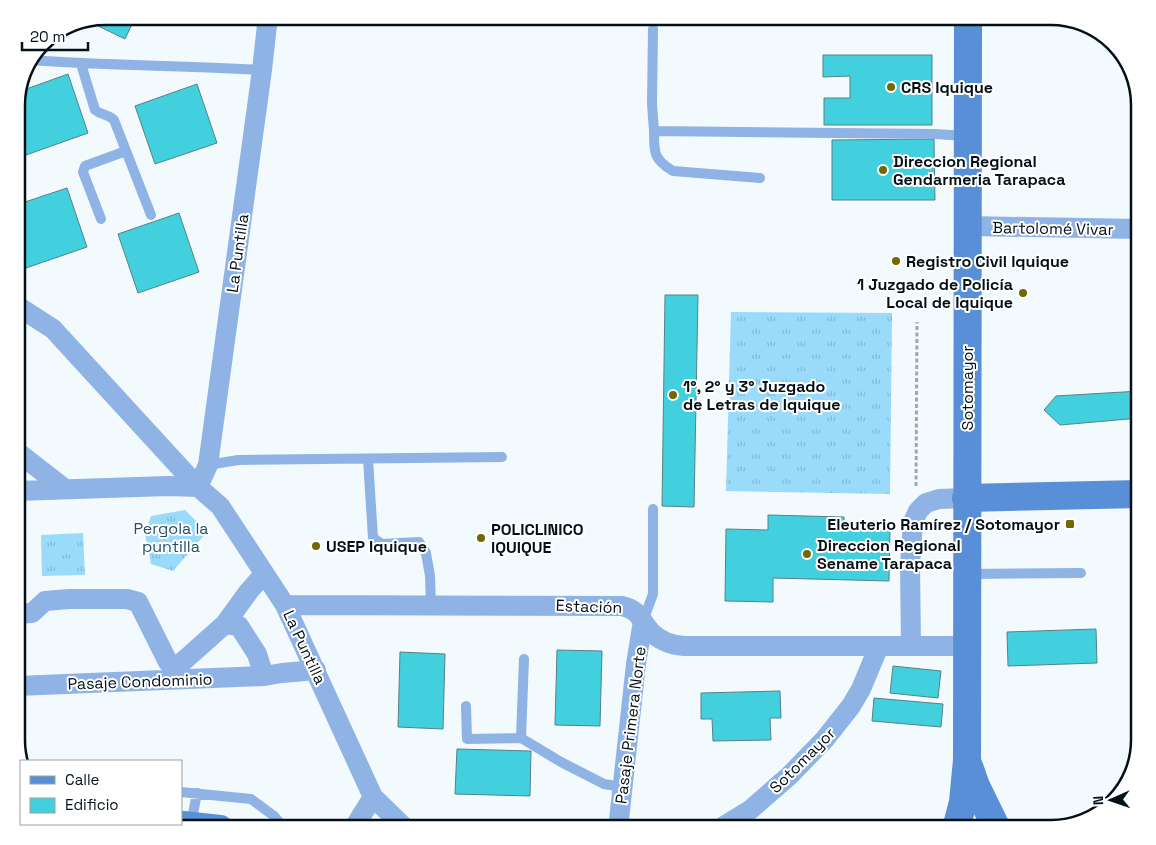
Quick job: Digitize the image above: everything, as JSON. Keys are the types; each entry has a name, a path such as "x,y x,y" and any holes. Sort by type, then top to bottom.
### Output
{"main road":[{"name":"Sotomayor","path":"958,820 963,802 967,760 968,25"},
{"path":"966,498 1131,494"},
{"name":"Sotomayor","path":"967,760 976,786 993,820"}],"street":[{"name":"La Puntilla","path":"198,487 208,465 267,25"},
{"name":"Bartolomé Vivar","path":"967,226 1131,229"},
{"name":"La Puntilla","path":"25,311 53,329 198,487 220,506 285,605 373,797 397,820"},
{"path":"25,457 65,489"},
{"path":"25,491 168,486 198,487"},
{"path":"911,646 910,565 913,522 918,511 926,503 940,499 966,498"},
{"path":"264,574 225,624 239,626 257,654 264,676"},
{"name":"Pasaje Condominio","path":"25,613 32,613 45,601 127,599 138,602 168,662 179,666 225,624"},
{"name":"Estación","path":"285,605 622,606 634,610 658,638 666,643 684,646 967,646"},
{"name":"Pasaje Primera Norte","path":"619,820 636,664 643,621"},
{"name":"Sotomayor","path":"734,820 750,810 789,776 825,739 851,706 861,688 878,646"},
{"name":"Pasaje Condominio","path":"25,686 264,676 316,670"},
{"path":"359,820 373,797"}],"lane":[{"path":"652,29 654,150 662,164 673,170 760,178"},
{"path":"38,61 80,64 262,70"},
{"path":"80,64 95,110 98,113 110,116 114,120 151,215"},
{"path":"654,130 967,136"},
{"path":"101,219 83,172 85,166 126,151"},
{"path":"208,465 238,460 502,457"},
{"path":"368,459 373,538 382,544 419,542 426,553 430,576 430,605"},
{"path":"643,621 652,594 653,509"},
{"path":"966,574 1081,573"},
{"path":"521,738 524,659"},
{"path":"466,706 467,738 521,738 560,762 604,784 622,786"},
{"path":"182,792 251,799 277,820"},
{"path":"187,820 197,793"}],"path":[{"path":"914,493 916,488 916,322"}],"green space":[{"path":"731,312 892,313 890,494 726,491"},
{"name":"Pergola la puntilla","path":"185,510 207,532 173,571 151,564 145,534 151,516"},
{"path":"83,533 85,575 42,576 41,535"}],"building":[{"path":"132,25 125,39 98,26"},
{"name":"CRS Iquique","path":"823,55 932,55 932,125 824,125 824,98 850,98 850,76 823,77"},
{"path":"68,74 88,133 26,155 25,99 27,89"},
{"path":"197,84 217,143 155,164 135,106"},
{"name":"Direccion Regional Gendarmeria Tarapaca","path":"934,139 935,200 832,200 832,140"},
{"path":"67,188 87,247 26,268 25,202"},
{"path":"179,213 199,272 138,293 118,234"},
{"path":"665,295 698,295 694,507 662,506"},
{"path":"1131,392 1131,419 1060,425 1044,410 1056,396"},
{"name":"Direccion Regional Sename Tarapaca","path":"768,515 844,517 844,528 890,529 889,581 773,578 773,602 725,601 726,529 768,530"},
{"path":"1096,629 1097,663 1008,666 1007,632"},
{"path":"557,650 602,651 600,726 555,725"},
{"path":"400,652 445,654 443,729 398,727"},
{"path":"893,666 941,671 938,698 890,693"},
{"path":"780,691 781,718 770,718 771,740 713,741 712,719 701,719 701,693"},
{"path":"874,698 943,704 941,727 872,721"},
{"path":"457,749 531,751 530,796 455,794"}],"place":[{"name":"CRS Iquique","path":"891,87"},
{"name":"Direccion Regional Gendarmeria Tarapaca","path":"883,170"},
{"name":"Registro Civil Iquique","path":"896,261"},
{"name":"1 Juzgado de Policía Local de Iquique","path":"1023,293"},
{"name":"1°, 2° y 3° Juzgado de Letras de Iquique","path":"673,395"},
{"name":"Eleuterio Ramírez / Sotomayor","path":"1070,524"},
{"name":"POLICLINICO IQUIQUE","path":"481,538"},
{"name":"USEP Iquique","path":"316,546"},
{"name":"Direccion Regional Sename Tarapaca","path":"807,554"}]}
